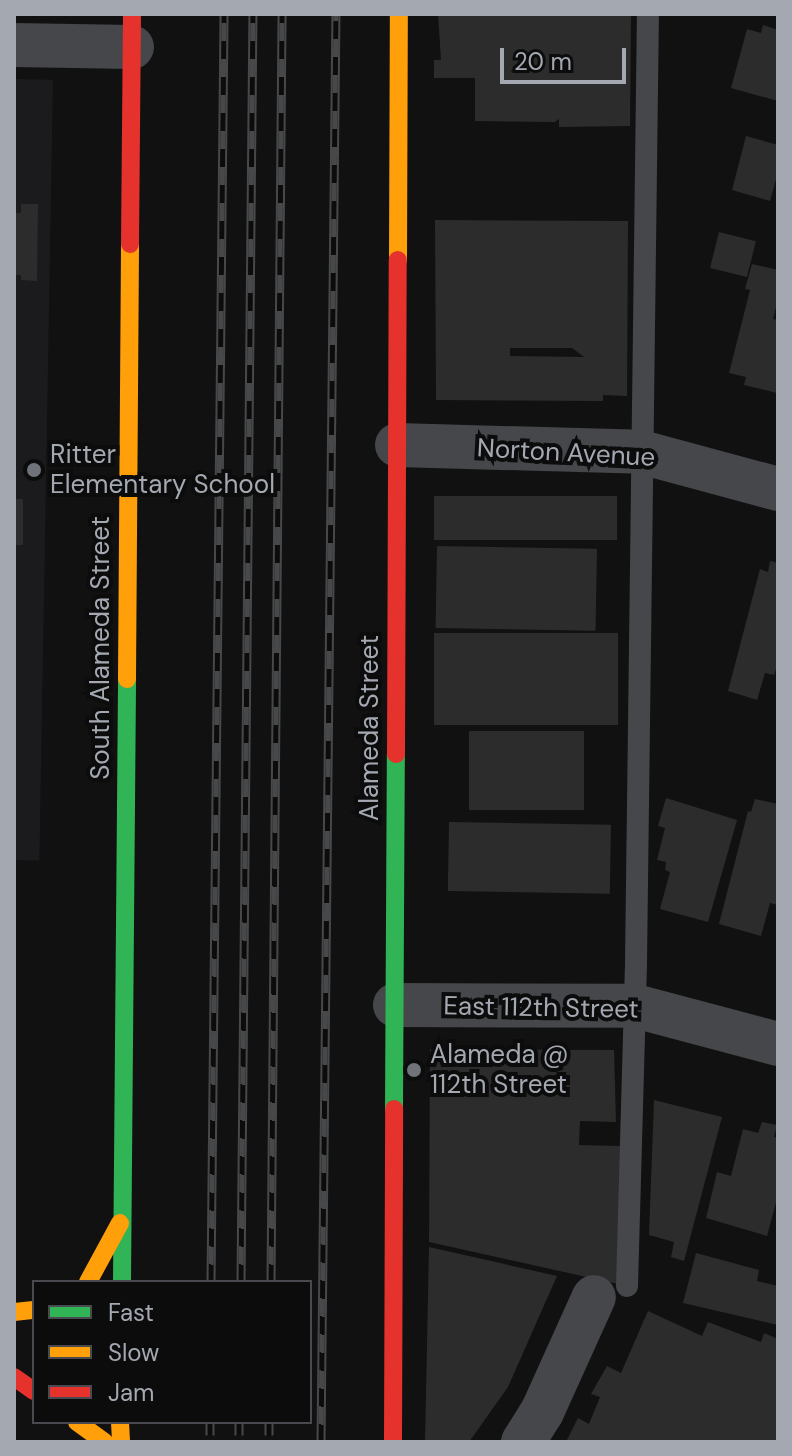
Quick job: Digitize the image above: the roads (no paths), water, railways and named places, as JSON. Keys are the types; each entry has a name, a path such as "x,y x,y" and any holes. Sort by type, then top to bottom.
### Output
{"street":[{"name":"Alameda Street","path":"393,1442 399,14"},
{"path":"14,45 132,31"},
{"name":"South Alameda Street","path":"122,1280 132,31"},
{"name":"Norton Avenue","path":"397,445 641,452 778,489"},
{"name":"East 112th Street","path":"395,1005 635,1006 778,1044"},
{"path":"89,1280 123,1217"},
{"path":"523,1442 611,1292"},
{"path":"14,1377 32,1390"},
{"path":"80,1424 105,1442"}],"lane":[{"path":"611,1292 635,1006 648,14"}],"railway":[{"path":"211,1280 224,14"},
{"path":"241,1280 253,14"},
{"path":"271,1280 282,14"},
{"path":"321,1442 336,14"},
{"path":"210,1424 210,1435"},
{"path":"239,1424 239,1435"},
{"path":"269,1424 269,1435"}],"place":[{"name":"Ritter Elementary School","path":"34,470"},
{"name":"Alameda @ 112th Street","path":"414,1070"}]}
